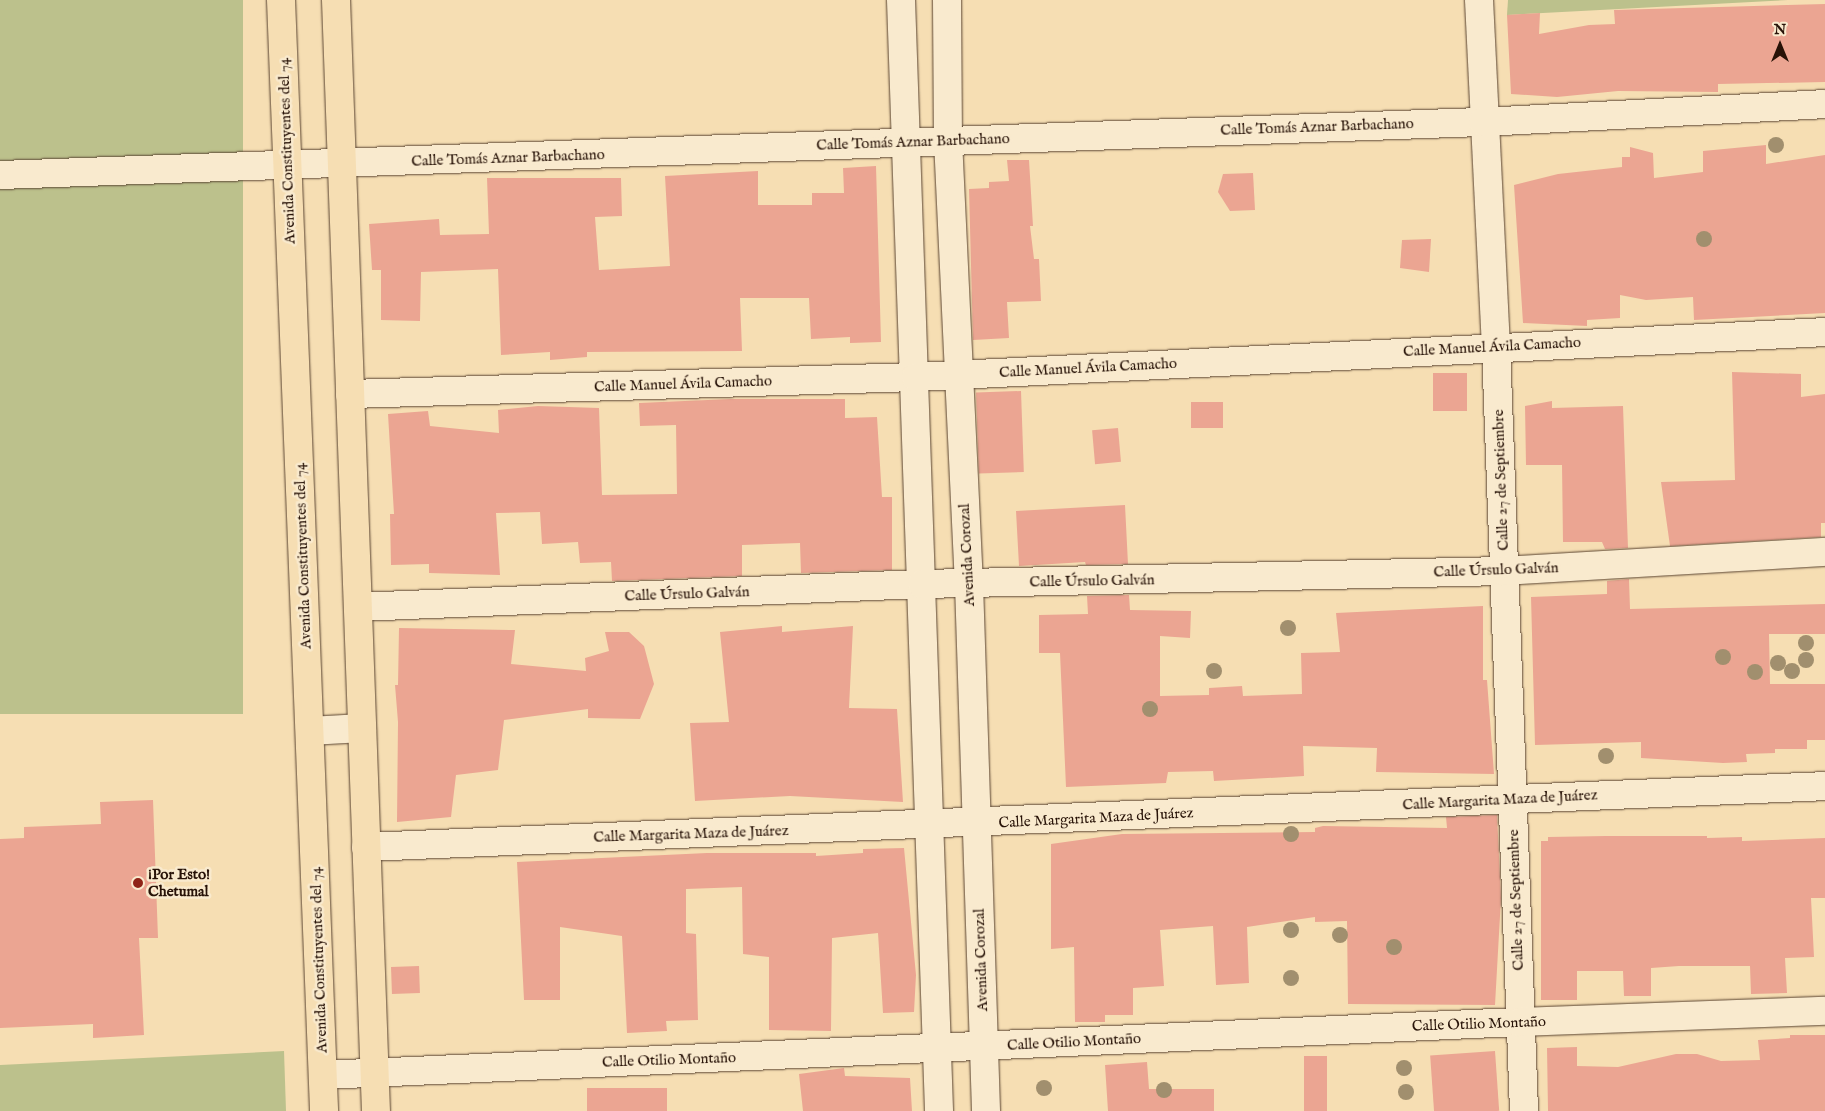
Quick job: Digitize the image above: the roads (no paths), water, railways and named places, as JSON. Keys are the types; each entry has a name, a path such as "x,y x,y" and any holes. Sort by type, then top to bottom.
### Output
{"main road":[{"name":"Avenida Constituyentes del 74","path":"281,0 324,1111"},
{"path":"336,0 376,1111"}],"street":[{"path":"901,0 904,142 916,377 928,826 940,1111"},
{"name":"Avenida Corozal","path":"947,0 948,140 969,584 975,823 986,1111"},
{"name":"Calle 27 de Septiembre","path":"1479,0 1483,122 1496,347 1524,1111"},
{"name":"Calle Tomás Aznar Barbachano","path":"0,175 1483,122 1825,104"},
{"name":"Calle Manuel Ávila Camacho","path":"350,394 916,377 1825,332"},
{"name":"Calle Úrsulo Galván","path":"358,607 922,584 1504,571 1825,552"},
{"path":"310,731 362,728"},
{"name":"Calle Margarita Maza de Juárez","path":"366,847 928,826 1825,786"},
{"name":"Calle Otilio Montaño","path":"323,1076 1520,1022 1825,1011"}],"place":[{"name":"¡Por Esto! Chetumal","path":"138,883"}]}
